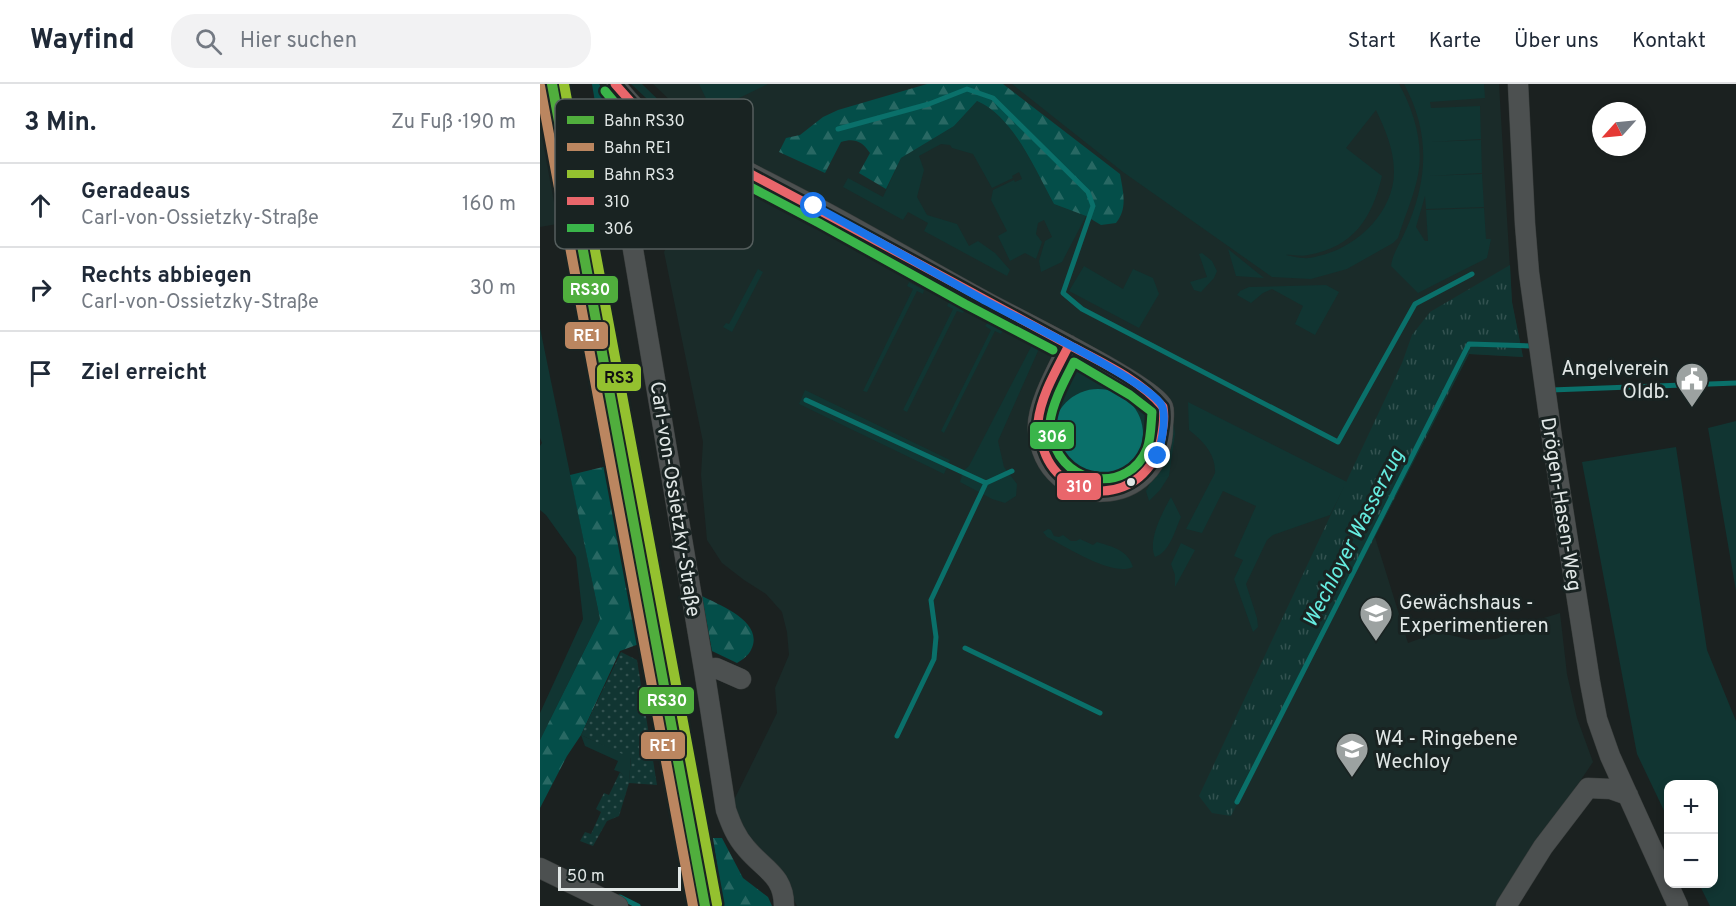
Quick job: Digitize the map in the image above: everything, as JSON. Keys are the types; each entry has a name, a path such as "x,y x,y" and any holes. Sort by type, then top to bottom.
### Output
{"street":[{"path":"615,84 629,99"},
{"name":"Drögen-Hasen-Weg","path":"1518,84 1525,224 1534,308 1590,682 1598,719 1610,756 1678,906"},
{"path":"753,174 1069,345 1152,394 1163,407 1163,437 1158,456 1146,474 1117,490 1096,493 1076,488 1056,473 1043,454 1037,428 1042,405 1069,345"},
{"name":"Carl-von-Ossietzky-Straße","path":"633,249 726,810 745,848 779,881 784,906"},
{"path":"704,669 716,668 741,679"},
{"path":"1506,906 1543,848 1610,756"},
{"path":"1588,788 1611,789 1628,795"},
{"path":"540,868 618,906"}],"shaded area":[{"path":"653,84 1499,84 1512,302 1523,357 1469,354 1375,537 1408,643 1438,632 1471,640 1496,639 1534,621 1560,613 1567,674 1577,718 1593,762 1540,840 1516,906 797,906 786,885 761,855 730,808 777,713 775,688 789,655 787,632 782,612 766,594 722,563 707,540 701,475 703,442 664,252 666,249 753,249 753,99 669,99"},
{"path":"540,99 555,180 555,224 540,227"},
{"path":"1098,389 1123,397 1135,409 1143,434 1135,459 1123,471 1098,479 1073,471 1061,459 1053,434 1061,409 1073,397"}],"green space":[{"path":"592,84 599,84 610,99 594,99"},
{"path":"631,84 642,84 657,99 647,99"},
{"path":"699,84 768,84 737,99 706,99"},
{"path":"927,84 1003,84 1120,174 1123,206 1116,223 1101,225 1086,216 1054,204 1013,132 1002,119 977,101 954,126 901,158 886,189 859,173 870,153 857,142 850,140 841,142 825,173 779,152 786,138 800,135 823,117 838,110"},
{"path":"1012,84 1399,84 1413,116 1419,140 1420,163 1416,183 1398,238 1347,269 1311,279 1272,277 1123,172","holes":["1376,110 1386,132 1394,164 1392,186 1381,213 1361,235 1336,250 1309,258 1286,255 1305,256 1338,245 1349,238 1366,217 1373,205 1382,176 1346,148"]},
{"path":"1404,84 1484,84 1485,98 1430,102 1431,108 1480,106 1481,139 1430,142 1481,140 1482,173 1428,176 1482,174 1484,207 1426,209 1425,196 1416,227 1425,241 1428,241 1426,210 1484,208 1486,239 1491,239 1487,258 1418,293 1391,266 1413,213 1422,176 1422,139 1419,121"},
{"path":"977,101 1002,119 1013,132 1054,204 1086,216 1062,262 1041,272 1039,261 1045,241 1052,237 1044,220 1038,223 1036,234 1042,242 1036,259 1025,253 1010,261 998,236 1007,231 991,200 993,190 1014,180 1015,182 1022,179 1019,172 1012,176 1013,178 992,188 973,154 941,144 919,156 924,170 917,197 927,215 957,224 969,246 978,241 995,253 1010,270 1007,276 924,231 928,223 908,212 903,220 843,187 848,178 883,197 901,158 954,126"},
{"path":"1228,249 1264,278 1236,276"},
{"path":"1202,253 1212,261 1217,271 1214,278 1201,292 1194,290 1190,282 1207,277 1199,254"},
{"path":"1510,265 1512,302 1523,357 1469,354 1231,816 1212,813 1199,796 1402,363 1412,335 1430,312"},
{"path":"1084,266 1123,289 1133,269 1153,278 1159,294 1139,328 1069,291"},
{"path":"758,269 763,272 732,332 723,327 726,323 729,324"},
{"path":"909,282 924,290 923,294 917,291 867,392 863,391 913,289 907,286"},
{"path":"1326,285 1339,292 1315,335 1295,324 1303,306 1272,289 1251,303 1237,295 1249,287"},
{"path":"949,302 965,310 963,313 957,311 907,412 903,410 953,309 947,306"},
{"path":"987,323 1003,330 1001,334 995,331 944,433 941,431 991,330 985,326"},
{"path":"540,328 600,619 540,740 540,713 583,619 576,557 540,510 540,446 542,443 540,438"},
{"path":"1033,343 1037,345 1038,351 998,441 1004,467 1017,484 1016,496 1005,503 992,499 960,482 963,471 969,466"},
{"path":"1069,345 1163,407 1158,456 1117,490 1056,473 1042,405"},
{"path":"805,390 950,460 944,474 799,404"},
{"path":"1188,402 1347,482 1330,515 1273,535 1267,540 1246,584 1257,618 1258,627 1253,632 1234,579 1243,560 1234,556 1256,506 1223,491 1202,533 1186,529 1215,473 1215,466 1208,448 1189,430"},
{"path":"1170,418 1173,418 1175,434 1169,476 1149,501 1146,491 1163,460"},
{"path":"1736,421 1736,591 1708,428"},
{"path":"1676,447 1707,650 1736,721 1736,906 1710,906 1701,888 1718,888 1718,780 1664,780 1664,811 1637,754 1582,462"},
{"path":"607,466 639,644 620,651 581,735 567,756 540,808 540,740 600,619 570,475"},
{"path":"1171,497 1181,517 1168,546 1155,557 1154,535"},
{"path":"1048,529 1054,536 1063,535 1071,541 1080,539 1093,545 1097,542 1114,548 1128,557 1133,567 1114,568 1090,560 1047,537 1043,532"},
{"path":"1181,543 1195,550 1175,587 1175,575 1171,564"},
{"path":"702,596 739,616 752,631 754,640 751,650 737,663 712,651"},
{"path":"621,652 637,660 657,785 629,783 619,816 607,821 593,846 580,841 585,832 591,834 601,812 596,809 604,793 609,795 620,772 629,782 631,758 581,735"},
{"path":"581,735 631,757 629,783 620,772 614,770 618,761 585,746"},
{"path":"713,838 722,838 743,878 768,897 772,906 723,906"}],"waterway":[{"path":"838,129 929,104 967,89 993,98 1088,192 1093,206 1063,293 1082,309 1338,442 1415,304 1472,274"},
{"name":"Wechloyer Wasserzug","path":"1237,802 1469,344 1532,346"},
{"name":"Wechloyer Wasserzug","path":"1551,390 1736,383"},
{"path":"806,400 986,483 1012,471"},
{"path":"897,736 934,659 936,637 931,600 986,483"},
{"path":"965,648 1100,713"},
{"path":"620,897 638,906"}],"rail line":[{"name":"RS30","path":"552,84 555,100"},
{"name":"RS3","path":"564,84 567,99"},
{"name":"RE1","path":"540,86 555,166"},
{"name":"RE1","path":"570,249 693,906"},
{"name":"RS30","path":"583,249 705,906"},
{"name":"RS3","path":"595,249 717,904"}],"transit line":[{"name":"310","path":"615,84 628,99"},
{"name":"306","path":"605,91 612,99"},
{"name":"310","path":"753,175 1069,345"},
{"name":"306","path":"753,188 1053,350"},
{"name":"310","path":"1069,345 1131,380 1163,407 1161,439 1153,461 1139,477 1122,487 1103,491 1083,489 1066,480 1051,465 1042,444 1038,425 1042,402 1069,345"},
{"name":"306","path":"1074,362 1130,395 1152,412 1147,449 1138,463 1126,473 1113,478 1098,479 1083,475 1070,467 1060,456 1053,440 1050,422 1063,383 1074,362"}],"place":[{"name":"Angelverein Oldb.","path":"1692,408"},
{"name":"Gewächshaus - Experimentieren","path":"1376,642"},
{"name":"W4 - Ringebene Wechloy","path":"1352,778"}],"route":[{"path":"814,206 984,301 1069,345 1152,394 1163,407 1163,437 1158,456"}]}
